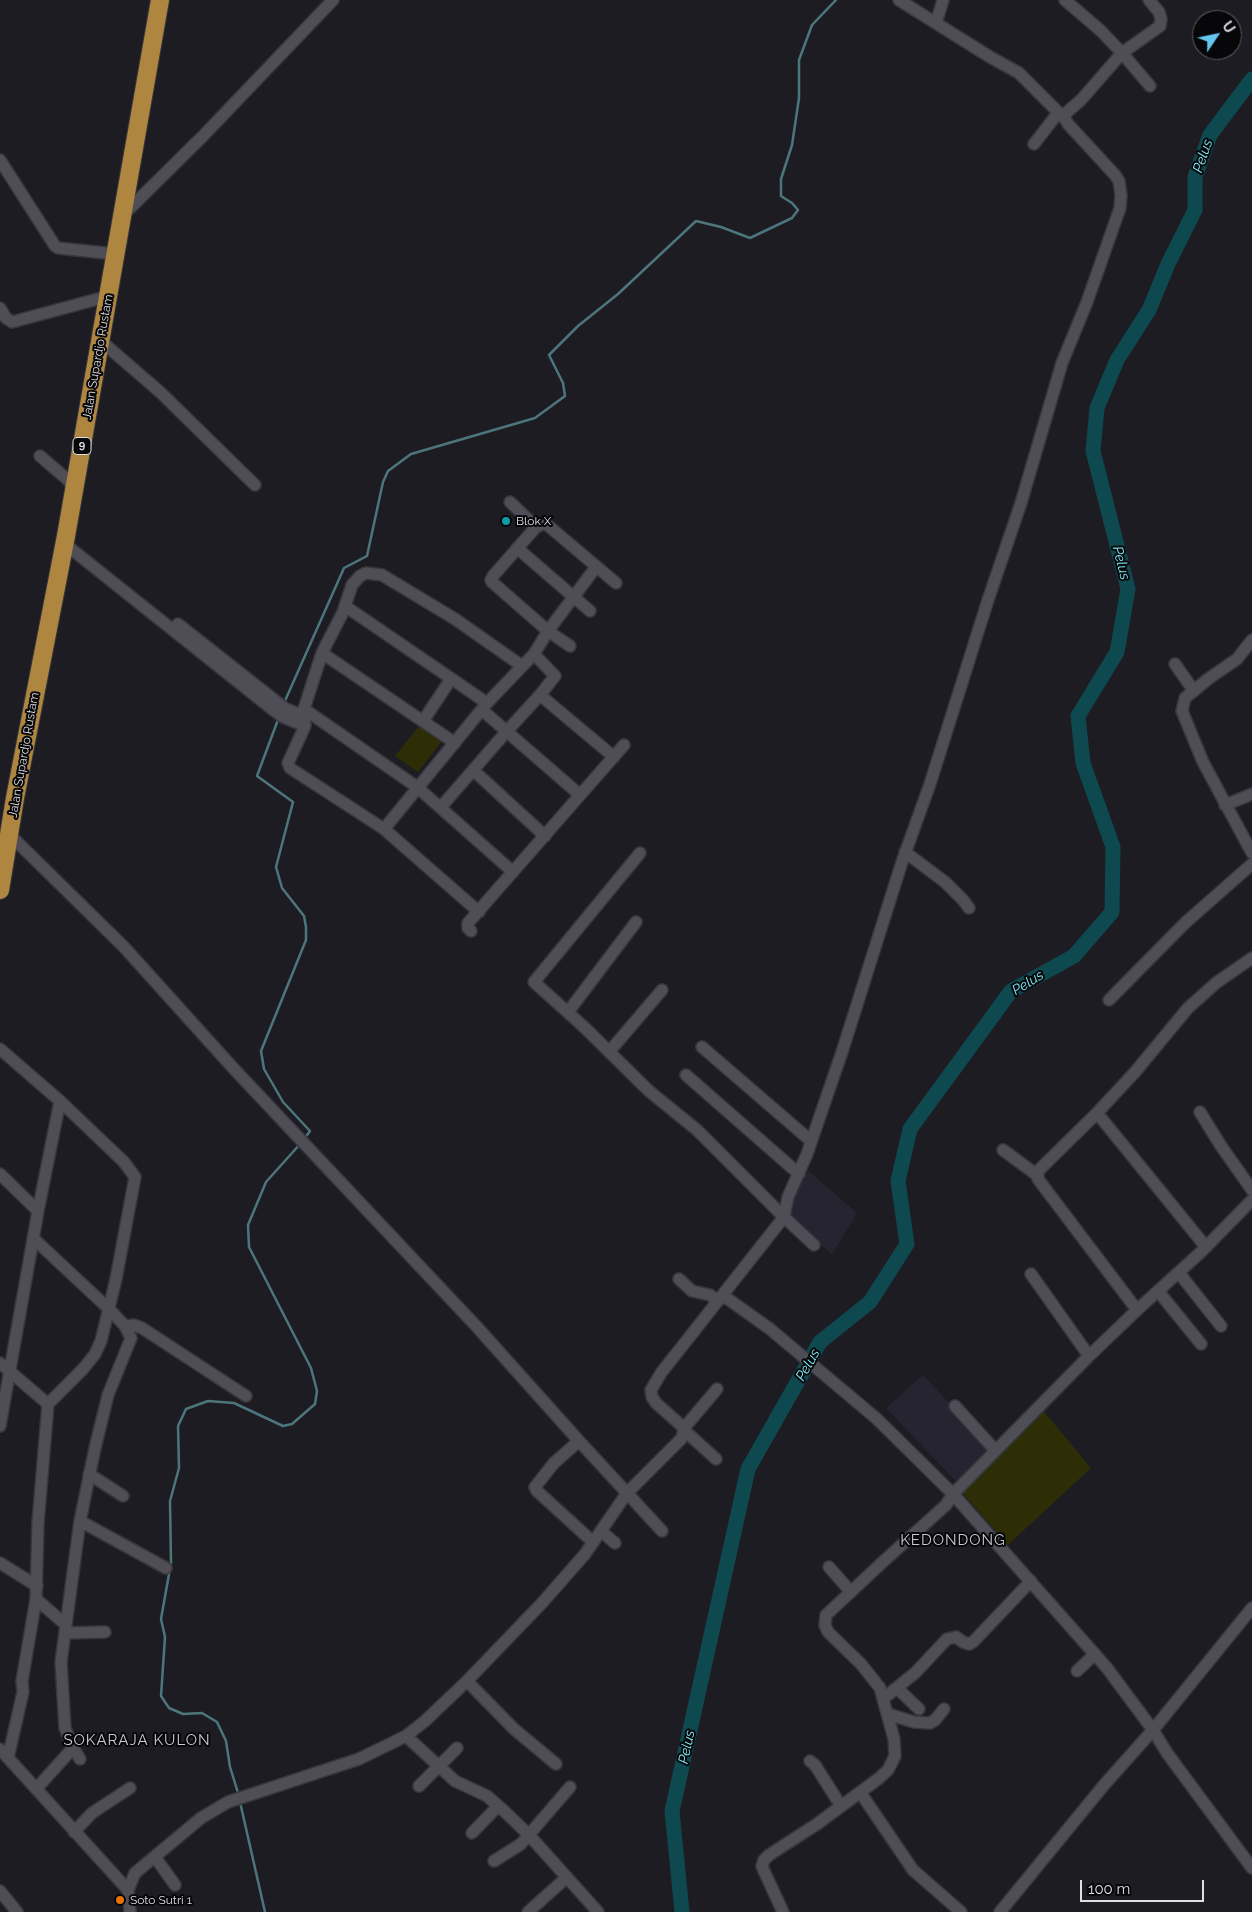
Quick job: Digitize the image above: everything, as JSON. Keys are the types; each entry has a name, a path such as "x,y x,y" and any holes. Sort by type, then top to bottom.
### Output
{"highway":[{"name":"Jalan Supardjo Rustam","path":"0,890 15,798 65,540 109,296 160,0"}],"street":[{"path":"122,216 203,136 333,0"},
{"path":"716,1459 656,1403 652,1397 651,1390 661,1373 784,1217 788,1197 812,1141 905,852 930,784 988,600 1021,503 1062,363 1120,208 1120,188 1115,175 1019,73 899,0"},
{"path":"936,23 943,0"},
{"path":"1065,0 1105,35 1150,86"},
{"path":"1034,144 1061,116 1081,100 1122,53 1160,26 1160,12 1150,0"},
{"path":"0,160 55,246 58,248 115,254"},
{"path":"0,308 6,318 12,322 109,296"},
{"path":"101,340 160,392 254,485"},
{"path":"40,456 68,480 74,489"},
{"path":"510,502 536,527"},
{"path":"570,646 548,631 491,580 536,527 548,524 616,583"},
{"path":"65,540 279,709 304,717 417,787 513,872"},
{"path":"517,548 590,611"},
{"path":"384,829 484,707 534,654 548,631 596,567"},
{"path":"479,912 384,829 290,768 289,760 304,717 322,653 345,606 352,584 366,573 382,575 455,619 522,666"},
{"path":"345,606 452,679 580,795"},
{"path":"1252,640 1237,659 1183,701 1183,716 1225,805 1252,853"},
{"path":"322,653 455,742"},
{"path":"441,807 555,676 534,654"},
{"path":"1175,664 1194,691"},
{"path":"423,721 452,679"},
{"path":"540,695 614,757"},
{"path":"471,932 468,928 468,923 624,745"},
{"path":"473,770 545,836"},
{"path":"1225,805 1252,794"},
{"path":"10,835 124,947 234,1069 477,1327 578,1441 662,1531"},
{"path":"905,852 945,882 969,908"},
{"path":"640,853 534,982 568,1012 649,1091 697,1130 814,1245"},
{"path":"1109,1000 1185,924 1252,864"},
{"path":"568,1012 636,922"},
{"path":"1037,1174 1041,1167 1097,1113 1188,1008 1216,983 1252,958"},
{"path":"608,1052 662,990"},
{"path":"702,1047 812,1141"},
{"path":"0,1048 60,1101 124,1162 135,1177 102,1341 96,1354 48,1404 38,1523 38,1586 22,1681 23,1692 8,1758"},
{"path":"686,1075 799,1174"},
{"path":"0,1426 33,1238 60,1101"},
{"path":"1200,1112 1252,1190"},
{"path":"1097,1113 1206,1247"},
{"path":"1003,1150 1037,1174 1038,1179 1137,1310"},
{"path":"0,1174 38,1211"},
{"path":"783,1912 762,1866 764,1860 769,1854 817,1824 888,1770 895,1756 894,1740 884,1698 875,1680 828,1632 824,1625 826,1615 946,1505 953,1494 995,1450 1089,1356 1206,1247 1252,1200"},
{"path":"33,1238 109,1309 125,1326 131,1338 108,1395 89,1474 80,1521 60,1662 65,1728 73,1748 80,1758"},
{"path":"1179,1272 1221,1326"},
{"path":"1031,1274 1089,1356"},
{"path":"679,1279 692,1291 719,1299 728,1299 770,1329 877,1419 953,1494 1095,1654 1153,1730 1167,1754 1252,1868"},
{"path":"1158,1292 1201,1344"},
{"path":"125,1326 134,1325 142,1328 246,1396"},
{"path":"0,1362 48,1404"},
{"path":"130,1912 128,1890 136,1873 184,1831 228,1802 359,1758 406,1736 468,1681 542,1603 593,1542 627,1493 682,1438 684,1429 717,1389"},
{"path":"955,1406 995,1450"},
{"path":"578,1441 554,1463 535,1487 593,1542"},
{"path":"89,1474 123,1496"},
{"path":"80,1521 166,1568"},
{"path":"601,1531 615,1543"},
{"path":"0,1563 38,1586"},
{"path":"829,1567 851,1592"},
{"path":"884,1698 915,1673 947,1639 956,1637 969,1644 973,1642 1031,1580"},
{"path":"36,1599 65,1629 105,1632"},
{"path":"1000,1912 1104,1785 1153,1730 1252,1608"},
{"path":"1077,1671 1095,1654"},
{"path":"468,1681 514,1728 556,1764"},
{"path":"897,1688 919,1709"},
{"path":"888,1714 914,1722 930,1723 944,1709"},
{"path":"406,1736 455,1781 487,1796 498,1806 528,1834 598,1912"},
{"path":"36,1789 73,1748"},
{"path":"419,1786 457,1748"},
{"path":"0,1749 128,1890"},
{"path":"810,1761 841,1806"},
{"path":"494,1861 521,1844 570,1787"},
{"path":"74,1832 92,1813 130,1788"},
{"path":"860,1792 913,1870 961,1912"},
{"path":"472,1833 498,1806"},
{"path":"155,1857 175,1886"},
{"path":"528,1912 566,1878"},
{"path":"0,1891 17,1912"}],"shaded area":[{"path":"419,726 442,741 418,772 395,756"},
{"path":"805,1168 857,1213 832,1254 785,1217"},
{"path":"923,1375 990,1447 956,1481 886,1408"},
{"path":"1041,1408 1091,1468 1008,1545 959,1489"}],"waterway":[{"path":"284,703 344,568 367,556 383,482 388,471 411,454 535,418 565,396 563,383 549,355 578,326 618,294 696,221 721,227 750,238 792,218 798,210 792,203 781,196 781,179 792,145 799,98 799,60 812,25 836,0"},
{"name":"Pelus","path":"682,1912 672,1811 748,1469 820,1342 870,1302 907,1244 898,1181 910,1129 1011,991 1074,956 1112,912 1113,847 1083,763 1078,716 1117,652 1128,589 1093,451 1097,408 1117,360 1149,310 1168,264 1195,210 1195,177 1210,135 1252,79"},
{"path":"279,717 257,776 293,802 276,867 282,888 304,916 306,940 261,1051 264,1069 283,1102 310,1131 304,1139"},
{"path":"239,1796 230,1767 226,1741 217,1722 202,1713 183,1714 169,1708 161,1696 165,1637 161,1619 171,1563 170,1501 179,1468 178,1426 186,1409 208,1401 234,1403 283,1426 292,1424 315,1404 317,1391 311,1368 249,1247 248,1225 266,1182 301,1143"},
{"path":"240,1802 265,1912"}],"place":[{"name":"Blok X","path":"506,521"},
{"name":"Soto Sutri 1","path":"120,1900"}],"district":[{"name":"KEDONDONG","path":"953,1540"},
{"name":"SOKARAJA KULON","path":"137,1740"}]}
